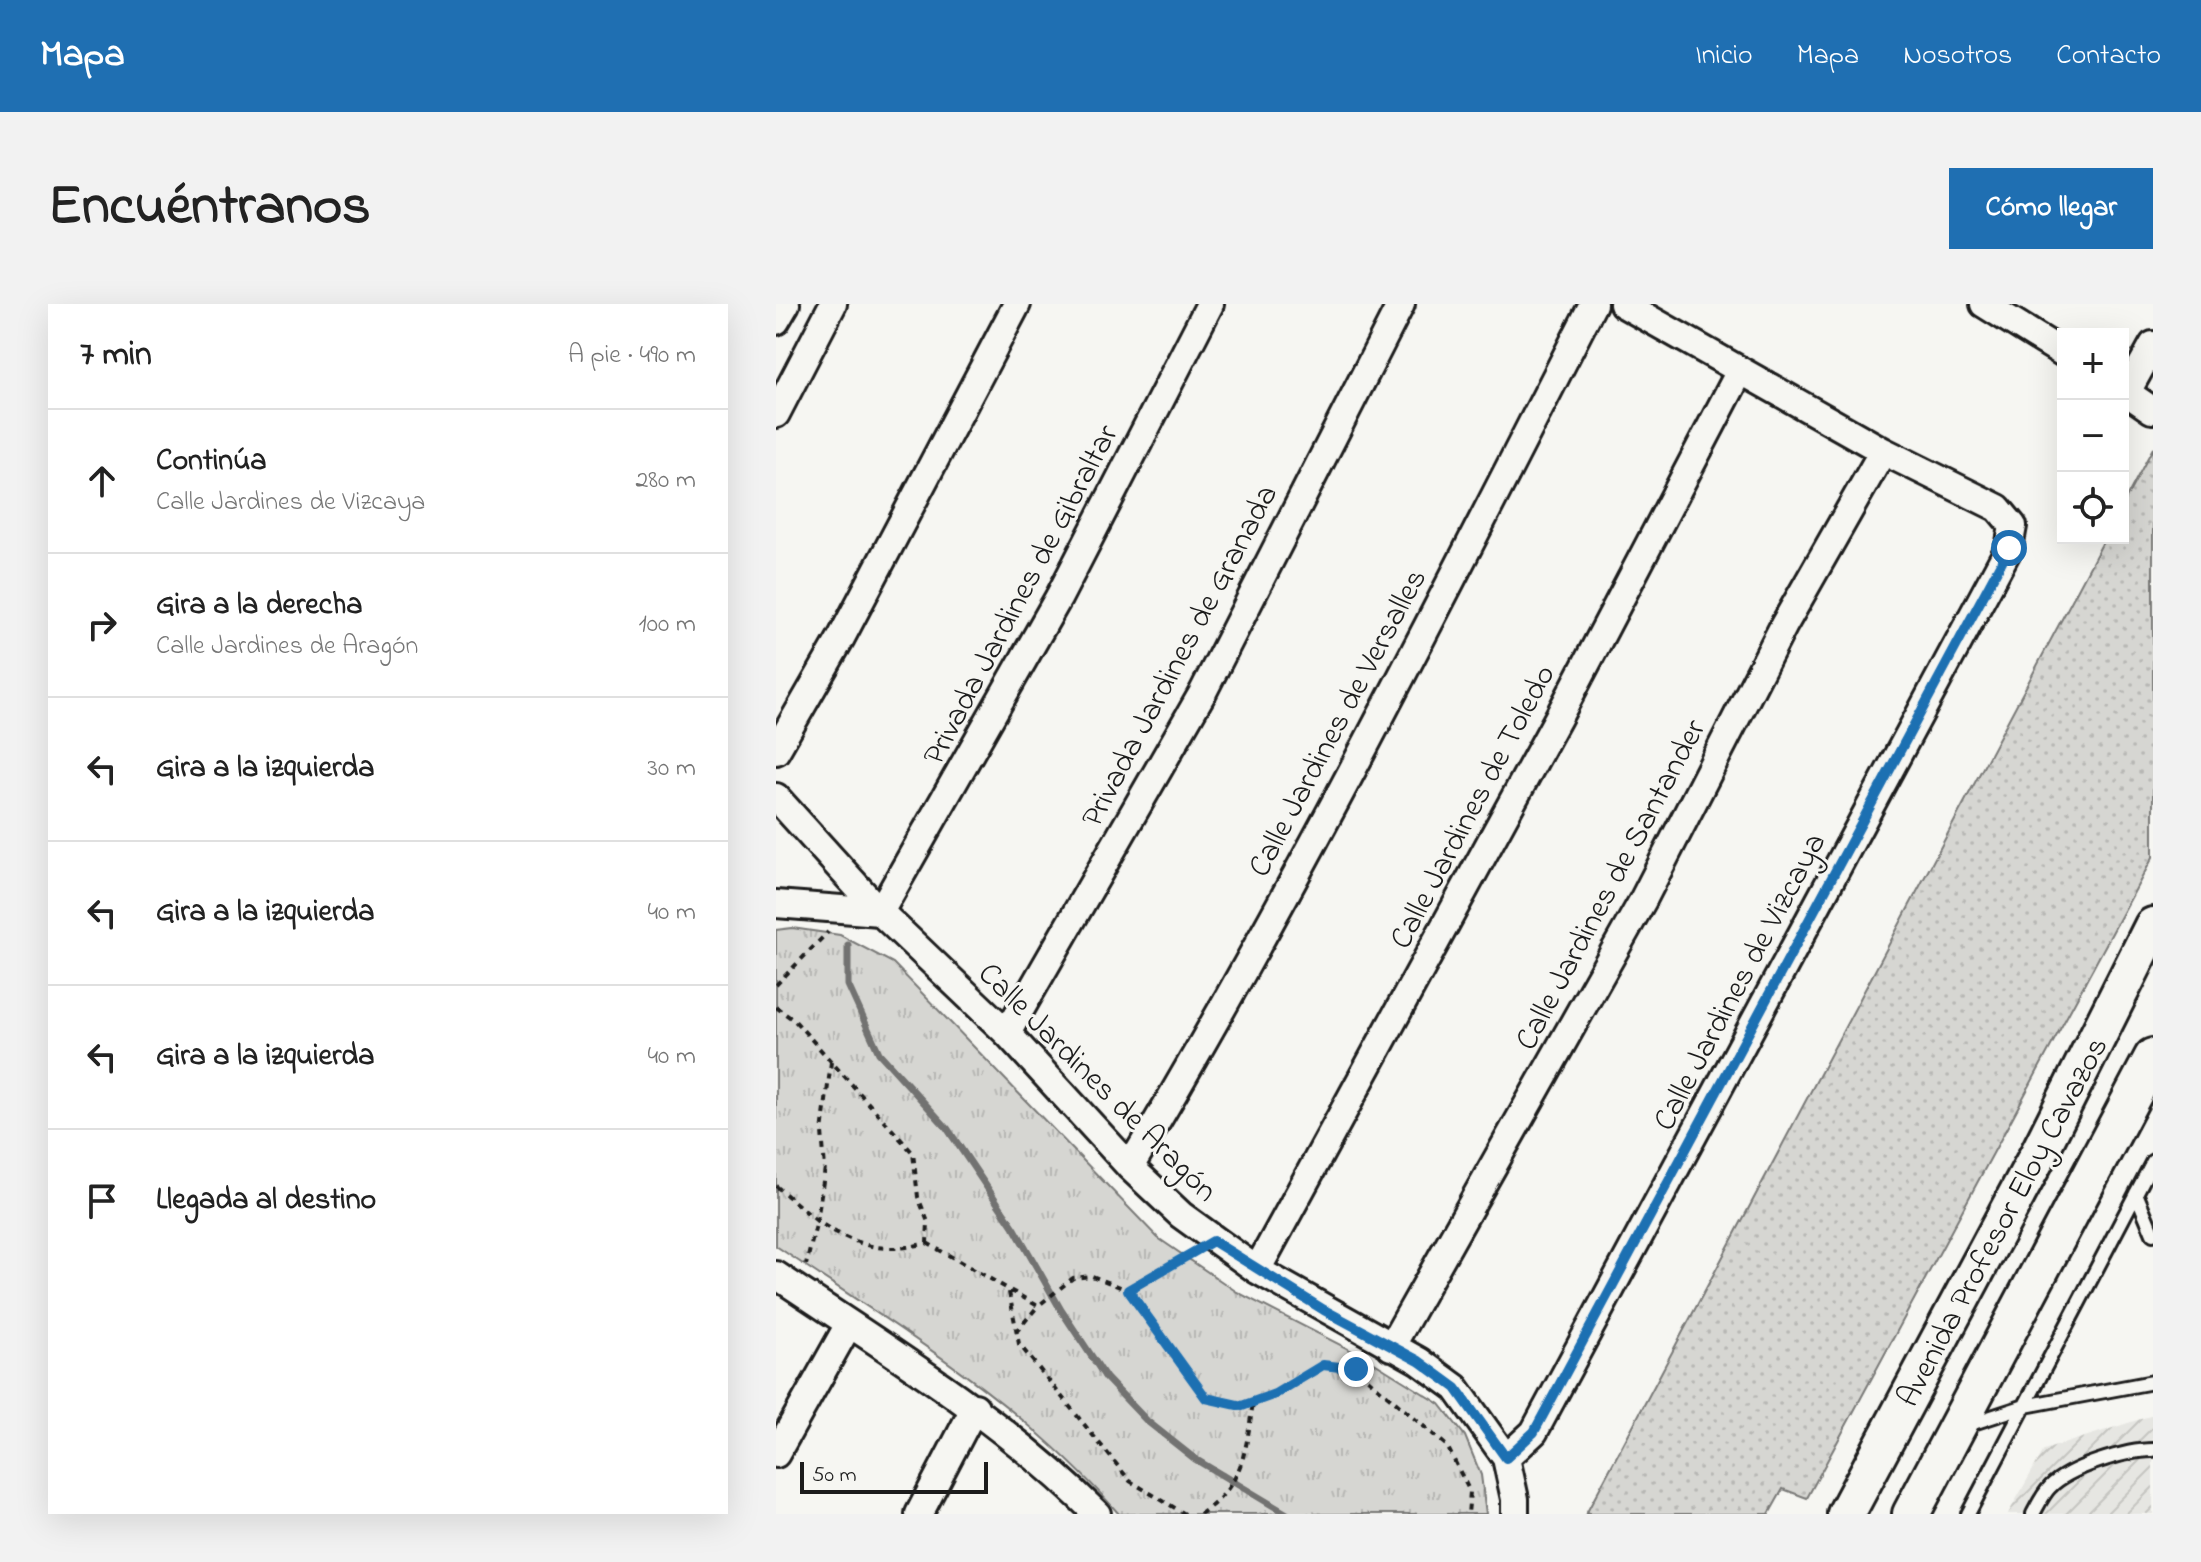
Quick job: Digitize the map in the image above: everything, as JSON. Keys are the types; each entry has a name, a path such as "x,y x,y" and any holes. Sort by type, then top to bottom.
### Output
{"main road":[{"name":"Avenida Profesor Eloy Cavazos","path":"1846,1514 2046,1138 2153,926"},
{"name":"Avenida Profesor Eloy Cavazos","path":"1911,1514 2153,1057"},
{"path":"2046,1138 2097,1163"}],"street":[{"path":"776,321 786,304"},
{"path":"776,414 833,304"},
{"path":"776,751 841,638 1017,304"},
{"name":"Privada Jardines de Gibraltar","path":"880,912 1059,597 1210,304"},
{"name":"Privada Jardines de Granada","path":"1007,1033 1203,692 1401,304"},
{"name":"Calle Jardines de Versalles","path":"1130,1167 1188,1070 1298,869 1593,304"},
{"path":"1623,304 1883,451"},
{"path":"1984,304 2057,349"},
{"path":"2129,384 2153,345"},
{"name":"Calle Jardines de Toledo","path":"1257,1270 1516,797 1740,371"},
{"path":"2129,394 2152,410"},
{"name":"Calle Jardines de Vizcaya","path":"1506,1458 1534,1432 2009,548 2013,526 1998,508 1883,451"},
{"name":"Calle Jardines de Santander","path":"1391,1347 1643,900 1784,625 1883,451"},
{"name":"Calle Jardines de Aragón","path":"776,797 880,912 1007,1033 1130,1167 1213,1241 1257,1270 1419,1361 1456,1388 1506,1458 1515,1514"},
{"path":"776,904 880,912"},
{"path":"776,1275 975,1407 1051,1469 1097,1514"},
{"path":"776,1454 849,1324"},
{"path":"919,1514 975,1407"}],"lane":[{"path":"1968,1514 2153,1161"},
{"path":"2136,1193 2153,1234"},
{"path":"1956,1428 2025,1406 2153,1382"},
{"path":"2033,1514 2048,1488 2059,1479 2119,1455 2153,1450"}],"path":[{"path":"776,985 850,910"},
{"path":"776,1007 795,1021 913,1153 918,1197 928,1222 927,1243"},
{"path":"799,1291 817,1221 825,1168 822,1132 831,1062"},
{"path":"776,1186 817,1221 852,1244 904,1249 927,1243 1008,1292 1039,1306"},
{"path":"1128,1290 1213,1241"},
{"path":"1016,1332 1039,1306 1073,1278 1092,1276 1128,1290 1206,1398 1242,1406 1275,1394 1323,1365 1356,1369 1447,1446 1470,1492 1468,1514"},
{"path":"1008,1292 1019,1344 1130,1481 1185,1514"},
{"path":"1200,1514 1221,1494 1241,1467 1253,1402"}],"shaded area":[{"path":"2153,1415 2153,1514 2008,1514 2044,1450"}],"green space":[{"path":"2153,448 2153,857 1807,1498 1783,1489 1769,1514 1586,1514 2102,544 2129,544 2129,493"},
{"path":"792,928 840,935 893,963 1158,1238 1237,1292 1368,1359 1440,1404 1465,1436 1481,1475 1486,1514 1119,1514 1081,1473 1000,1401 913,1337 776,1246 776,930"}],"waterway":[{"path":"848,945 848,985 879,1053 947,1128 1015,1229 1061,1310 1106,1378 1147,1421 1195,1459 1287,1514"}],"route":[{"path":"1356,1369 1323,1365 1275,1394 1242,1406 1206,1398 1128,1290 1213,1241 1324,1310 1419,1361 1456,1388 1482,1420 1506,1458 1523,1446 1534,1432 2009,548"}]}
